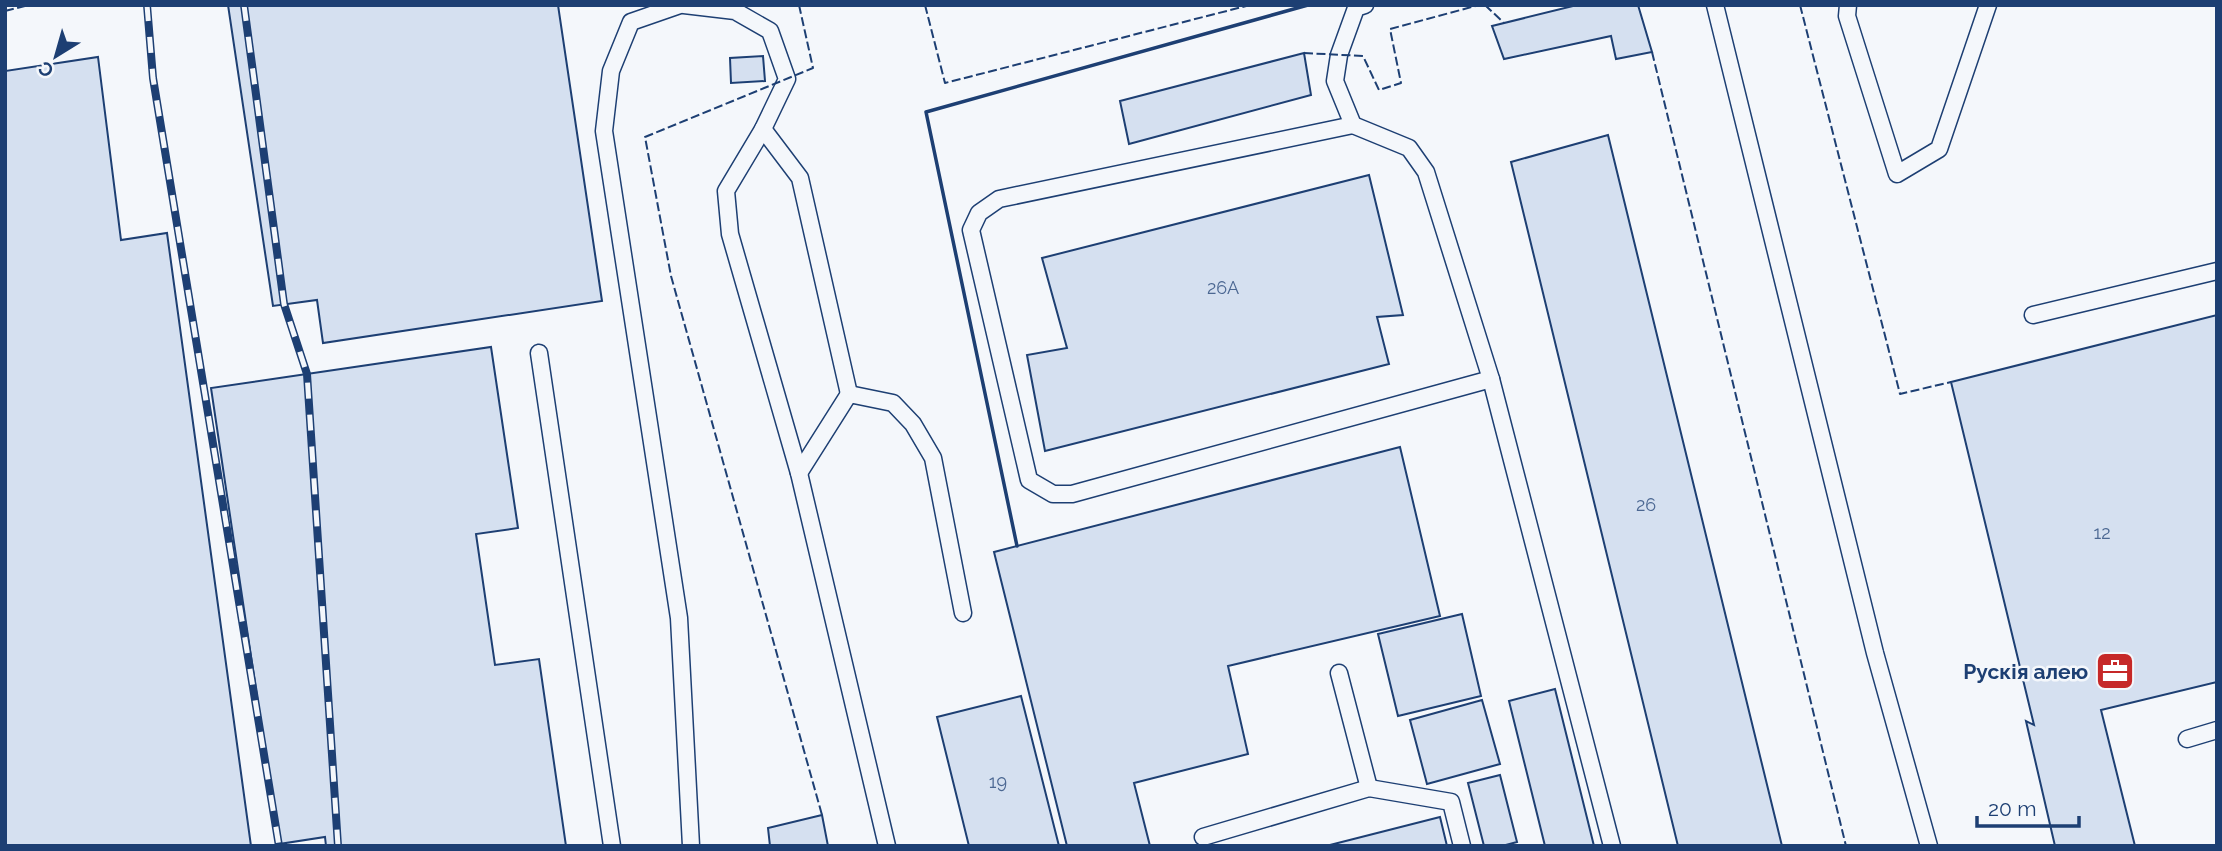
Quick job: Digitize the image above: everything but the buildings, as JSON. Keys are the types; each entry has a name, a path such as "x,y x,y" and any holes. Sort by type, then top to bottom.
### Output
{"lane":[{"path":"628,5 631,22 611,71 604,131 679,618 691,846"},
{"path":"631,22 682,5 735,11 770,31 787,79 763,129 726,191 730,234 799,473 887,846"},
{"path":"1353,125 1335,81 1339,55 1356,8 1365,5"},
{"path":"1715,5 1875,653 1929,846"},
{"path":"1848,5 1847,16 1897,174 1939,149 1988,5"},
{"path":"1491,379 1072,494 1053,494 1029,480 971,230 979,213 999,199 1353,125 1409,148 1426,172 1491,379 1612,846"},
{"path":"763,129 800,178 849,394 799,473"},
{"path":"2033,315 2217,271"},
{"path":"539,353 612,846"},
{"path":"849,394 893,403 913,424 933,458 963,613"},
{"path":"1339,673 1369,788"},
{"path":"2187,739 2217,730"},
{"path":"1203,836 1369,788 1451,802 1462,846"}],"railway":[{"path":"147,5 153,78 279,846"},
{"path":"244,5 284,304 307,374 338,846"}],"fence":[{"path":"5,11 29,5"},
{"path":"799,5 813,68 645,137 671,276 822,815"},
{"path":"925,5 945,83 1250,5"},
{"path":"1304,53 1363,56 1379,90 1401,83 1390,29 1479,5"},
{"path":"1485,5 1504,23"},
{"path":"1800,5 1900,394 1951,382"},
{"path":"1652,52 1846,846"}],"wall":[{"path":"1017,546 926,112 1308,5"}],"place":[{"name":"Рускія алею","path":"2115,671"}]}
